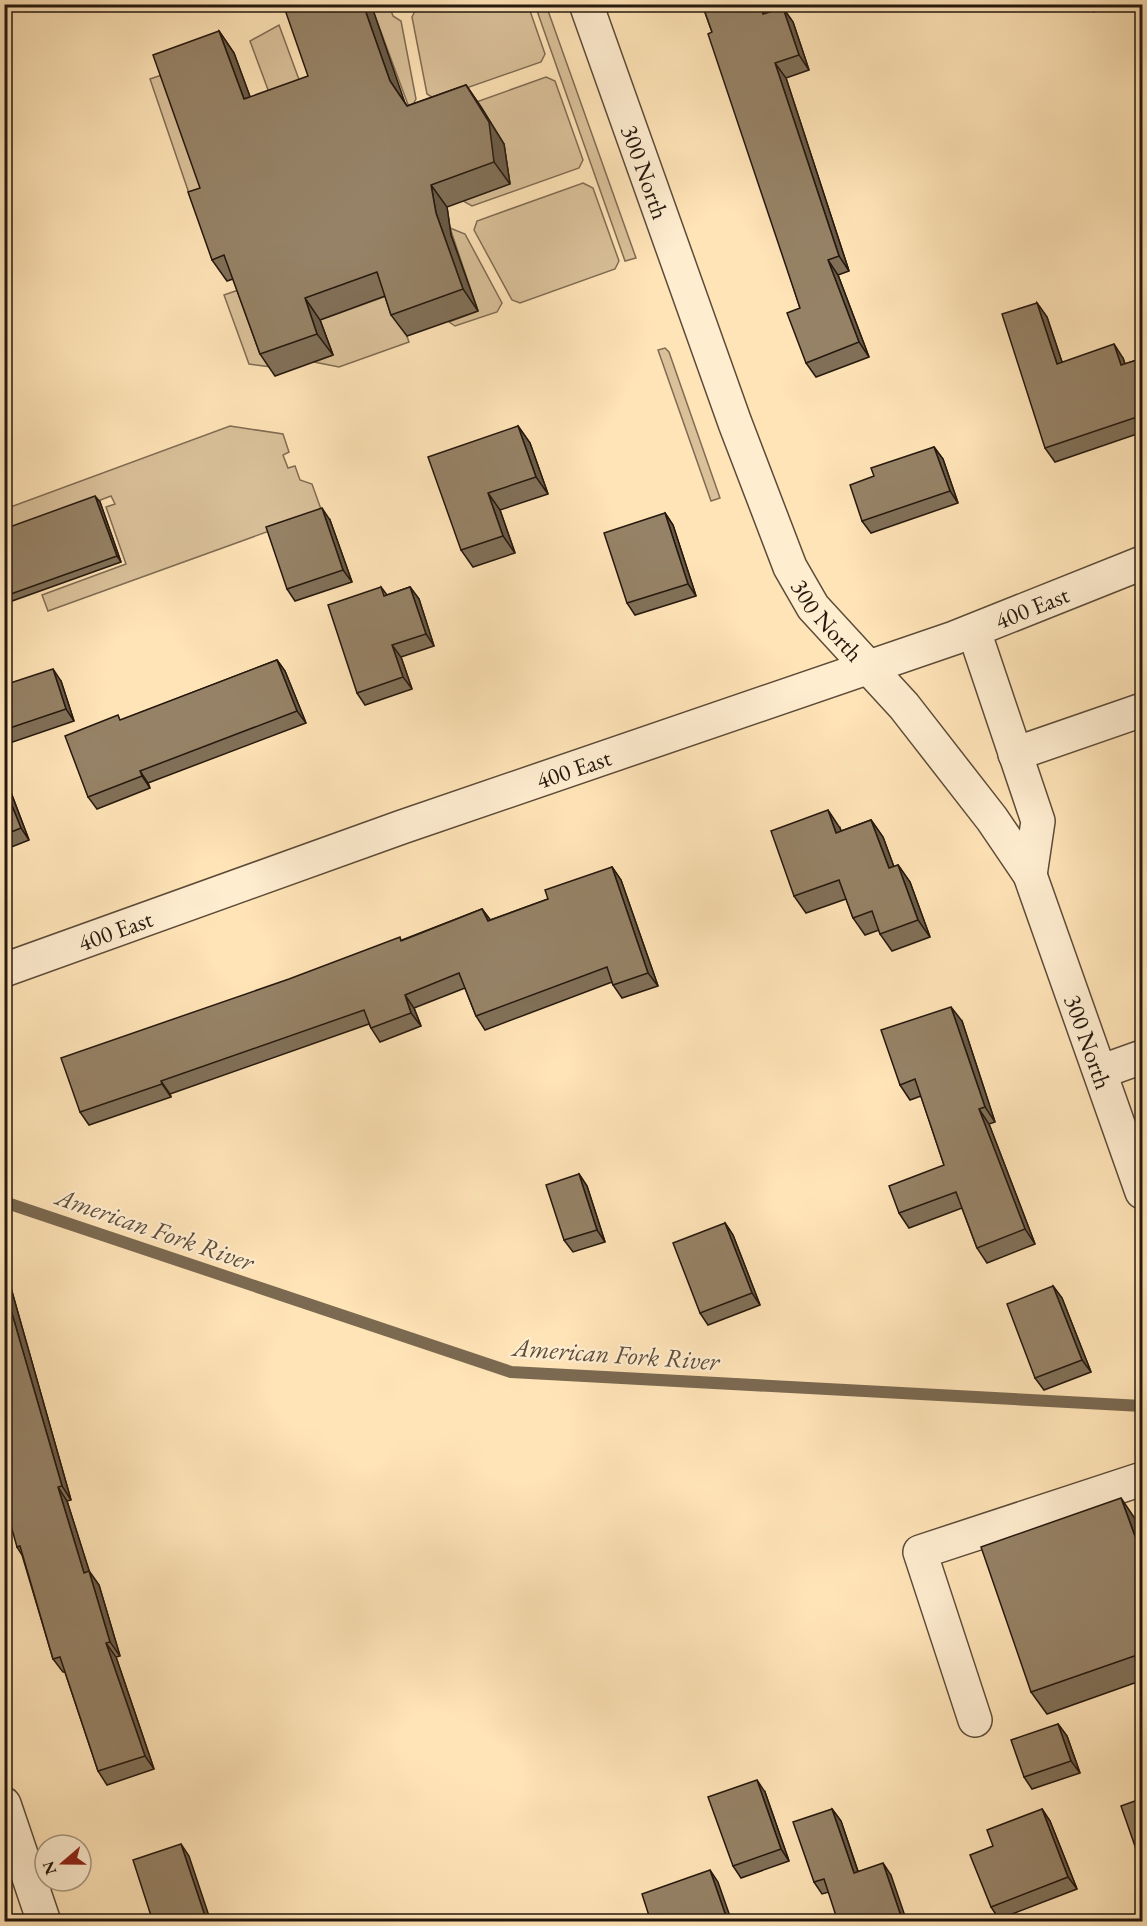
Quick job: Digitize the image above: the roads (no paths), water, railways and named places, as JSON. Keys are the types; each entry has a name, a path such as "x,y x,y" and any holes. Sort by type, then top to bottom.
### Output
{"street":[{"name":"300 North","path":"586,4 735,423 790,567 813,607 870,667 992,819 1030,875 1143,1192"},
{"name":"400 East","path":"4,970 402,826 974,631 1143,563"},
{"path":"974,631 1038,821 1030,875"},
{"path":"1015,754 1143,710"},
{"path":"1100,1072 1143,1057"},
{"path":"975,1720 920,1552 1143,1479"},
{"path":"4,1804 44,1922"}],"waterway":[{"name":"American Fork River","path":"4,1202 511,1372 1142,1406"}]}
